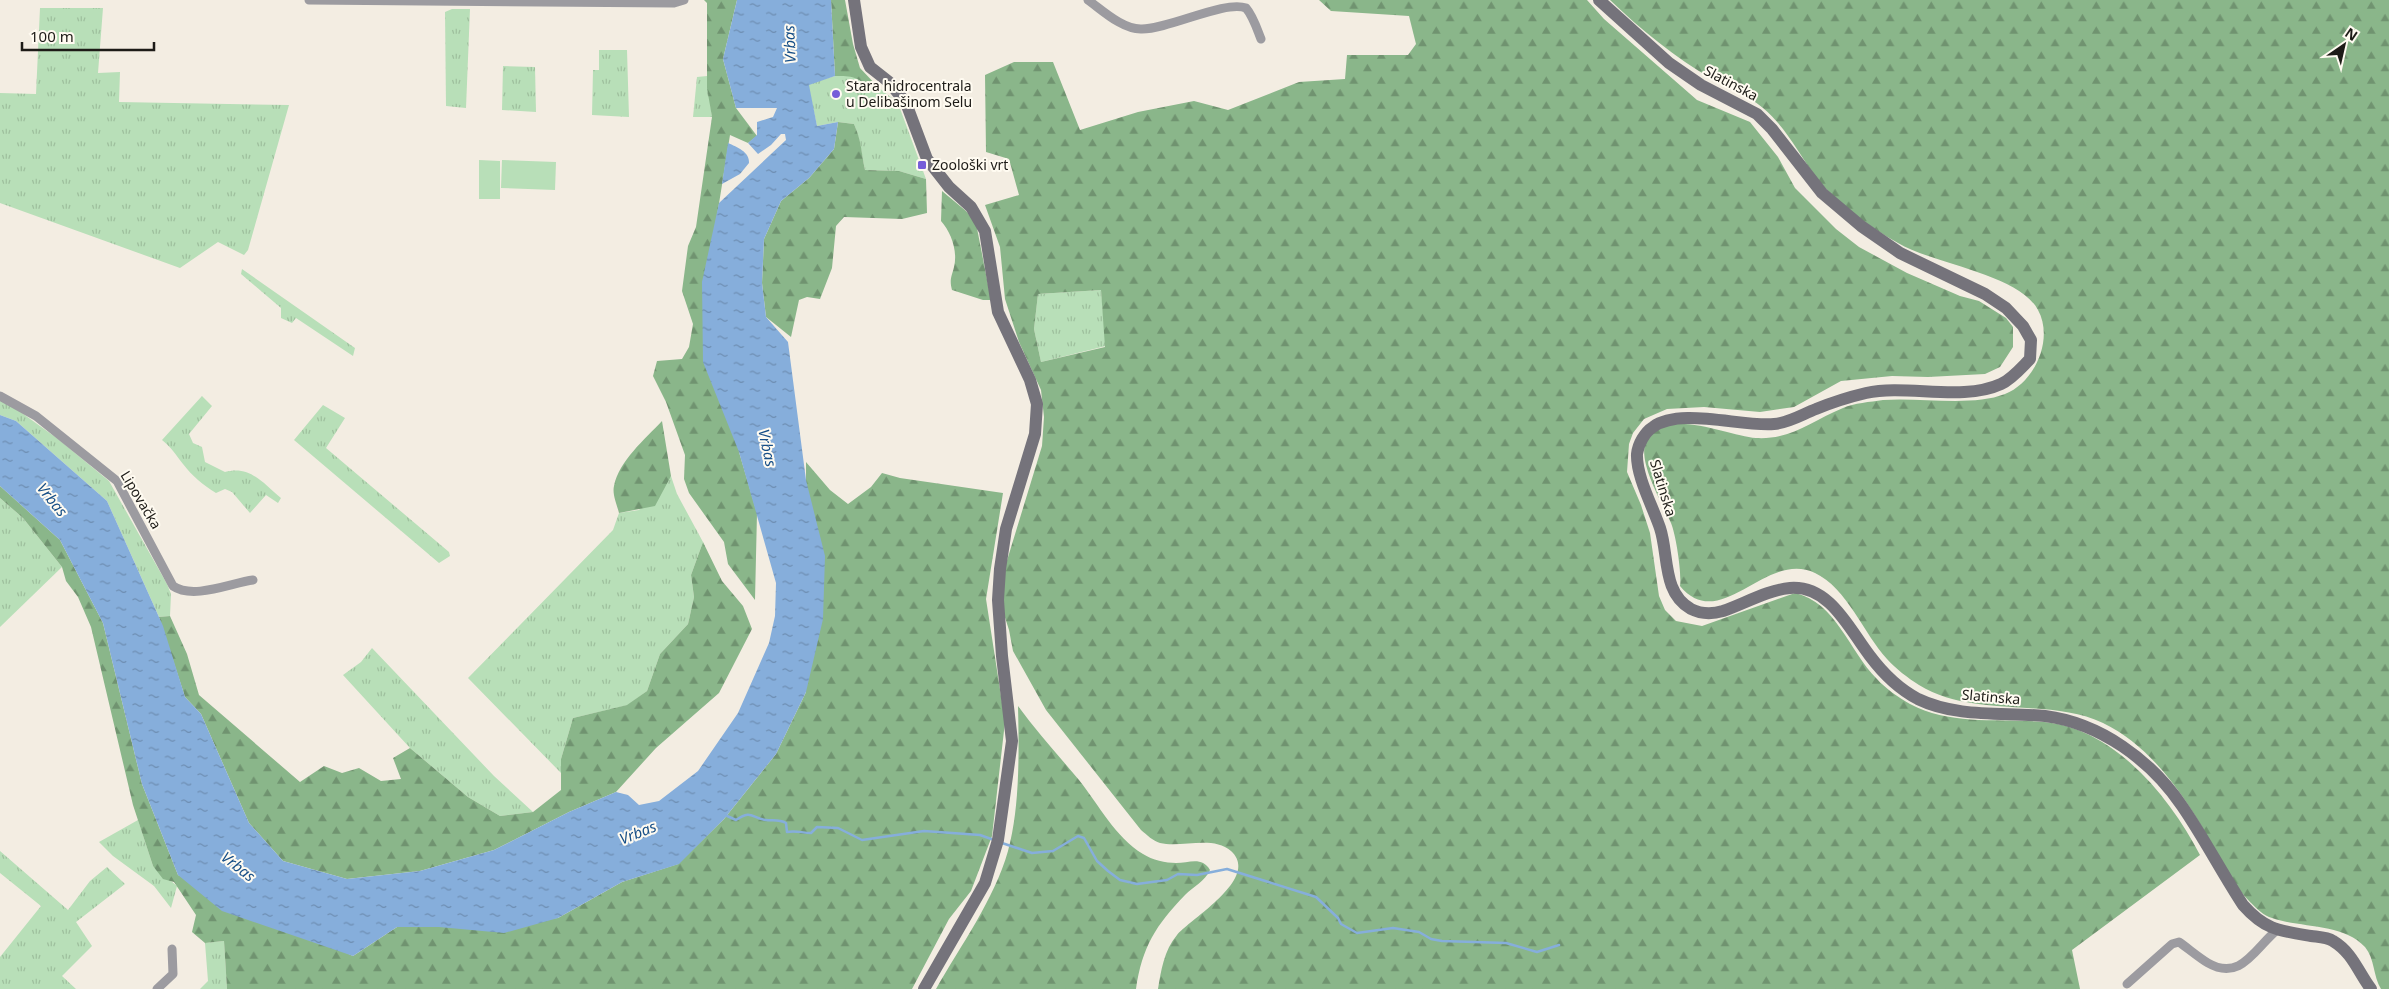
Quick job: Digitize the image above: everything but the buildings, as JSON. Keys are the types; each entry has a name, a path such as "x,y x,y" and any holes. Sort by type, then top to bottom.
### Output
{"street":[{"path":"309,0 674,3 684,0"},
{"path":"854,0 861,47 870,67 889,82 906,103 927,158 949,187 971,207 985,231 998,312 1030,380 1037,404 1035,434 1006,529 1000,569 998,600 1002,656 1012,741 997,843 985,883 924,989"},
{"path":"1088,0 1129,27 1141,30 1223,0 1236,1 1245,6 1250,13 1261,39"},
{"name":"Slatinska","path":"1599,0 1669,63 1701,85 1757,114 1772,129 1822,193 1839,209 1900,253 1985,294 2006,308 2023,326 2030,340 2030,359 2012,377 1999,385 1969,391 1870,392 1839,400 1776,424 1679,419 1662,421 1650,428 1642,439 1637,453 1639,468 1662,534 1666,564 1675,594 1687,607 1700,612 1716,613 1770,593 1790,588 1807,590 1830,603 1886,675 1918,699 1966,712 2054,718 2076,722 2102,733 2126,748 2150,769 2181,804 2243,905 2254,918 2264,926 2277,930 2332,940 2352,956 2368,987"},
{"name":"Lipovačka","path":"0,396 51,427 117,481 173,586 178,590 191,591 225,587 253,580"},
{"path":"2127,984 2172,944 2179,942 2219,968 2228,970 2240,967 2277,930"},
{"path":"157,989 173,974 172,949"}],"green space":[{"path":"704,0 737,0 723,59 736,108 757,136 748,143 730,135 717,216 739,452 757,513 755,600 728,564 724,542 689,493 684,479 685,455 666,402 653,376 657,361 682,359 689,347 693,324 682,291 688,246 696,227 712,117 707,88 707,3"},
{"path":"831,0 845,0 853,44 860,68 878,87 869,91 862,82 855,78 835,76"},
{"path":"1319,0 1587,0 1604,19 1697,100 1750,122 1778,157 1795,188 1836,229 1859,247 1907,273 1960,296 1979,301 2006,318 2013,327 2013,347 2000,367 1985,374 1928,377 1892,376 1841,381 1794,407 1760,412 1704,407 1667,409 1644,419 1633,433 1629,444 1627,472 1650,533 1659,596 1665,610 1676,621 1702,626 1795,593 1809,598 1821,606 1841,629 1867,668 1892,693 1910,704 1942,716 1976,720 2044,722 2070,727 2094,737 2116,751 2156,789 2188,833 2200,855 2072,950 2080,989 1158,989 1160,975 1169,947 1184,928 1208,909 1231,885 1237,873 1238,862 1231,851 1224,846 1206,843 1160,843 1141,830 1046,710 1013,651 1002,608 1005,567 1042,446 1044,417 1041,390 1019,342 1005,299 1000,247 985,205 1019,195 1009,159 986,152 985,75 1014,62 1053,62 1080,130 1138,112 1194,101 1228,110 1299,82 1345,79 1347,55 1408,55 1416,44 1409,16 1331,11","holes":["1101,290 1105,347 1041,362 1034,329 1038,294"]},
{"path":"1610,0 2389,0 2389,989 2381,989 2368,952 2356,939 2321,927 2272,918 2263,914 2255,907 2234,882 2192,810 2167,776 2153,760 2121,733 2103,723 2082,715 1964,702 1941,695 1919,685 1887,659 1837,589 1815,573 1797,569 1779,572 1728,597 1711,601 1696,599 1680,586 1677,545 1673,529 1652,483 1645,460 1644,450 1646,441 1654,430 1666,425 1697,425 1744,436 1769,438 1791,433 1847,406 1857,404 1897,399 1961,401 1992,398 2016,388 2025,380 2039,358 2044,334 2038,310 2028,298 2013,287 1913,250 1864,222 1824,187 1785,132 1763,108 1751,99 1712,79 1685,62 1646,32"},
{"path":"40,8 103,8 98,73 120,72 119,102 289,105 248,250 244,255 218,242 180,268 0,203 0,93 36,94"},
{"path":"452,9 470,9 466,108 446,106 445,12"},
{"path":"599,50 627,50 629,117 592,115 593,70 599,70"},
{"path":"503,66 535,67 536,112 502,110"},
{"path":"707,76 712,117 693,117 697,77"},
{"path":"835,76 855,76 869,91 878,87 898,103 926,179 899,171 865,170 860,141 854,124 838,122 817,126 808,84"},
{"path":"838,122 854,124 860,142 865,170 899,171 926,179 927,213 902,219 844,217 836,226 832,268 820,299 807,297 799,300 791,337 766,317 762,283 764,239 781,201 809,178 834,149"},
{"path":"479,160 500,161 500,199 479,199"},
{"path":"502,160 556,162 555,190 501,188"},
{"path":"942,191 966,211 976,223 991,300 983,300 952,290 951,280 955,255 951,236 941,221"},
{"path":"242,269 355,348 353,356 296,318 292,323 281,318 281,308 241,274"},
{"path":"1101,290 1106,346 1041,362 1034,329 1038,294"},
{"path":"202,396 212,406 189,434 193,443 202,447 205,462 225,472 234,470 249,473 262,481 281,498 278,503 266,495 250,513 232,492 225,489 216,493 198,480 162,440"},
{"path":"0,400 15,408 58,439 109,481 167,584 171,594 170,616 159,617 107,501 16,421 0,415"},
{"path":"323,405 345,418 326,448 449,552 450,556 439,563 294,440"},
{"path":"662,421 671,476 655,506 619,513 615,500 614,486 621,468"},
{"path":"806,462 830,490 848,504 871,487 882,473 900,478 1003,493 986,599 1005,722 992,836 971,891 949,919 912,989 227,989 224,941 205,943 192,932 196,915 174,882 163,879 153,866 133,805 91,627 78,597 66,581 62,567 23,518 0,498 0,486 60,540 103,623 142,784 178,875 353,956 397,927 439,927 558,918 622,882 678,864 724,819 776,754 806,692"},
{"path":"671,476 677,494 703,542 691,575 694,597 688,624 660,654 647,691 628,705 573,718 561,759 561,773 468,678 613,530 619,513 639,510"},
{"path":"0,498 23,518 62,567 0,627"},
{"path":"703,542 722,581 743,606 752,629 719,693 656,748 616,792 569,812 494,850 420,871 347,879 283,861 249,823 201,714 185,697 159,617 170,616 187,654 199,695 300,782 324,766 342,773 359,768 381,781 401,779 393,758 410,748 468,797 500,816 533,812 561,790 561,759 573,718 627,705 647,691 660,654 688,624 694,597 691,575"},
{"path":"372,648 494,776 533,812 500,816 468,797 410,748 343,675 361,662"},
{"path":"1018,706 1079,780 1116,830 1133,847 1147,856 1164,862 1181,863 1195,861 1203,863 1210,870 1202,881 1185,895 1158,927 1146,949 1136,989 936,989 986,905 1008,851 1017,798"},
{"path":"138,820 153,866 177,886 171,908 154,886 113,856 99,842"},
{"path":"0,851 68,910 90,881 107,867 125,884 76,922 92,946 62,976 76,989 0,989 0,957 41,906 0,873"},
{"path":"224,941 227,989 200,989 208,981 205,943"}],"water":[{"name":"Vrbas","path":"737,0 831,0 835,76 809,85 817,126 838,122 834,149 809,178 781,201 764,239 762,283 766,317 788,342 806,480 825,556 823,619 806,692 776,754 724,819 679,864 622,882 558,918 504,933 439,927 397,927 353,956 222,911 178,875 142,784 103,623 60,540 0,486 0,415 16,421 107,501 163,626 185,697 201,714 249,823 283,861 347,879 420,871 494,850 569,812 616,792 628,795 639,805 659,801 698,771 738,713 769,643 775,616 776,583 739,452 703,362 702,282 719,203 786,140 785,134 781,134 771,145 758,154 748,143 757,135 757,122 773,117 777,108 736,108 723,59"},
{"path":"728,143 745,153 749,163 740,174 722,184"}],"waterway":[{"path":"725,815 736,820 745,815 751,815 761,819 781,821 786,823 787,832 811,833 817,827 838,828 862,840 924,831 980,835 994,840"},
{"path":"1002,843 1032,853 1053,851 1078,836 1084,838 1097,861 1108,871 1120,880 1137,884 1167,880 1178,874 1197,875 1227,869 1316,897 1338,918 1341,924 1357,933 1393,928 1419,932 1431,939 1442,941 1506,943 1537,952 1559,945"}],"place":[{"name":"Stara hidrocentrala u Delibašinom Selu","path":"836,94"},
{"name":"Zoološki vrt","path":"922,165"}]}
